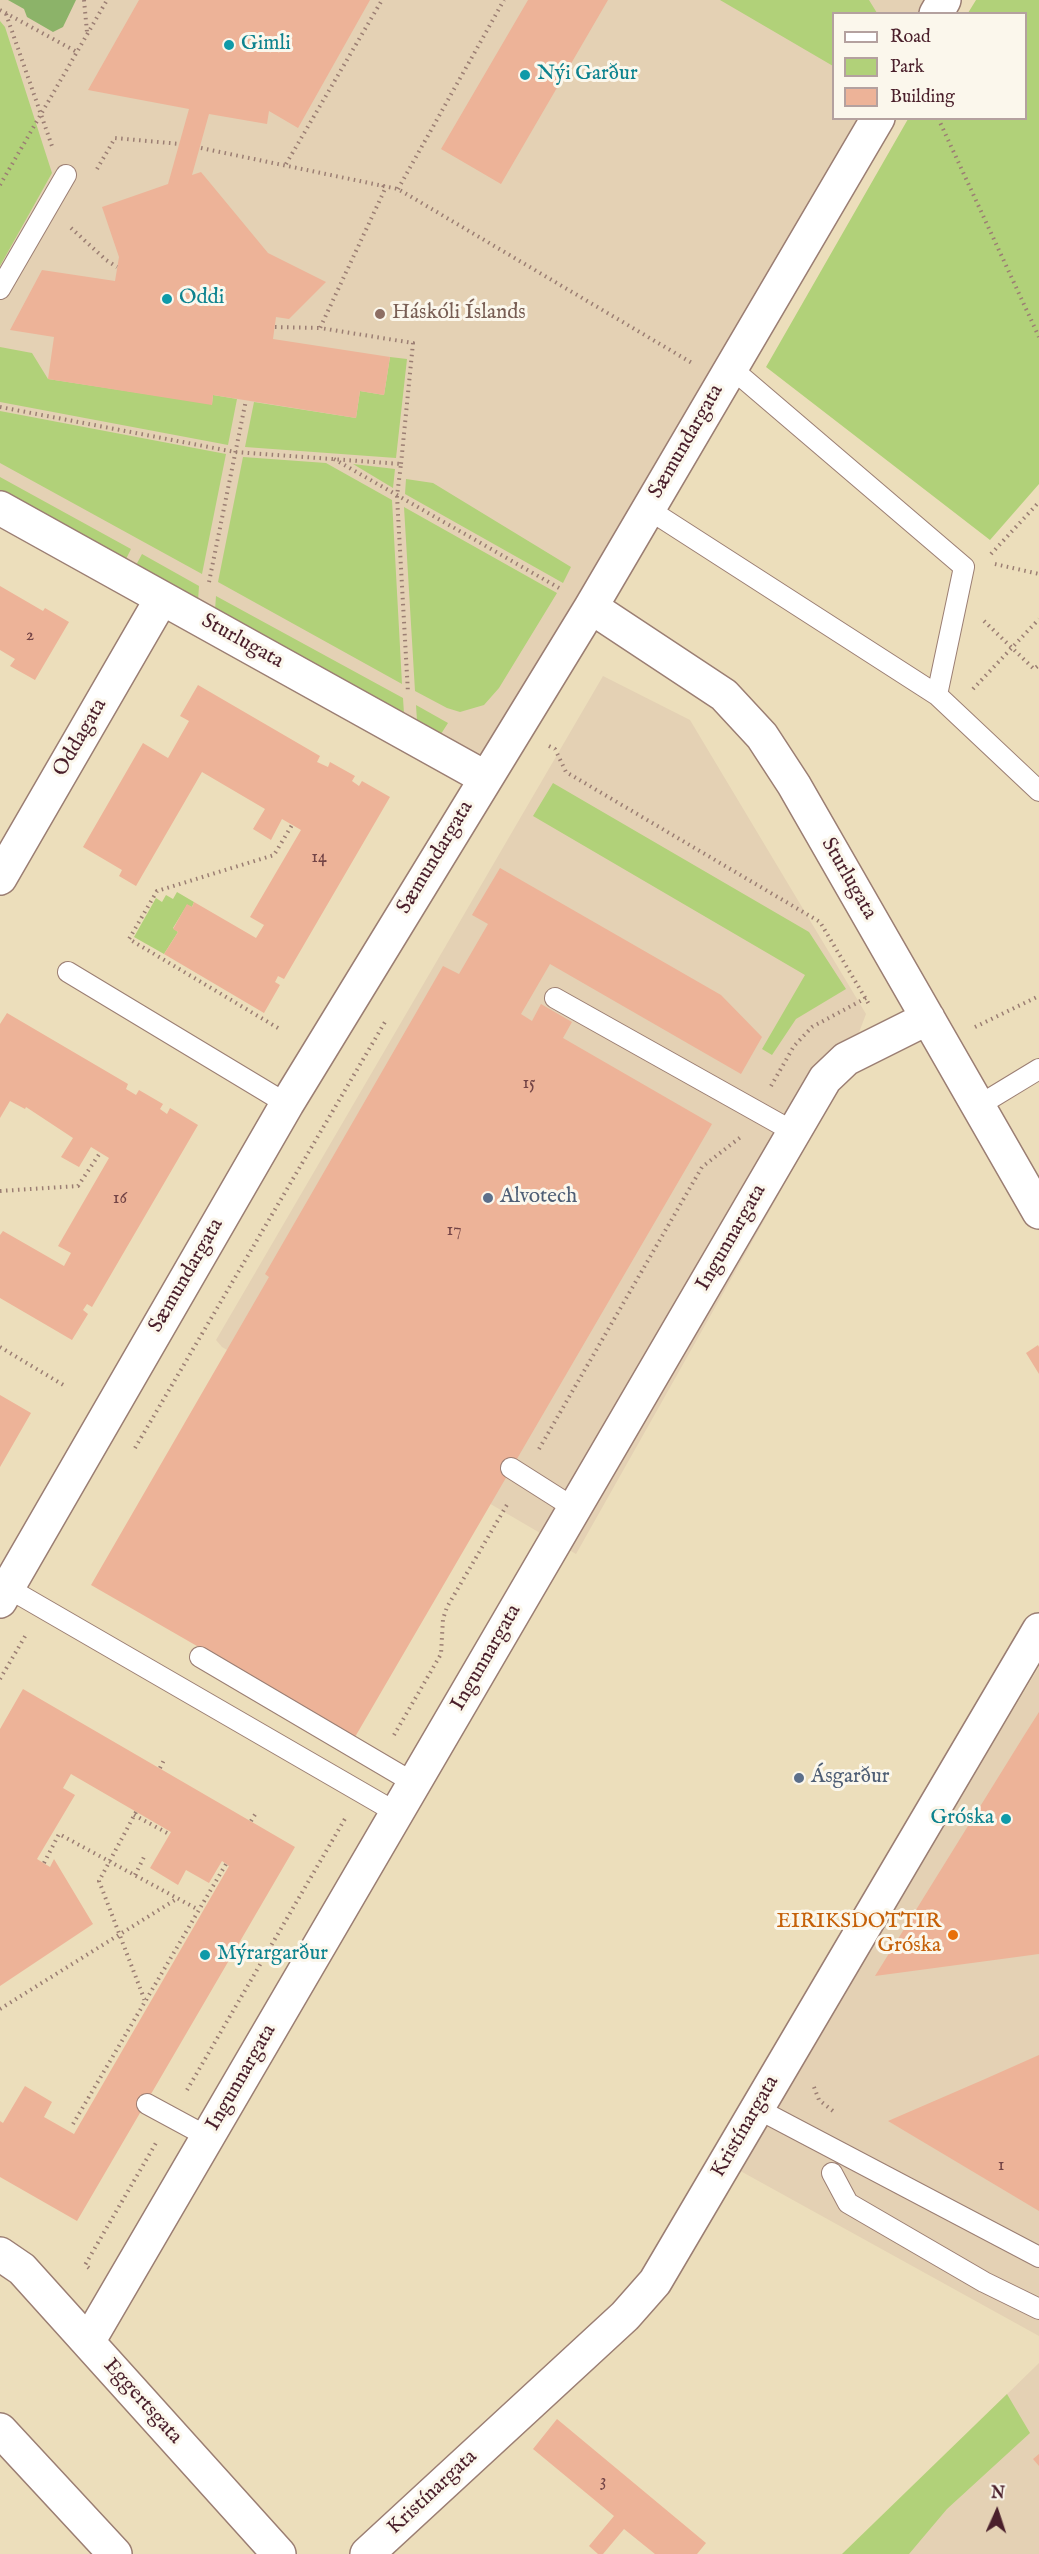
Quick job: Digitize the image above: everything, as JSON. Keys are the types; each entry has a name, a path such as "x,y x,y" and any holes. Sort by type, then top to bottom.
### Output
{"street":[{"name":"Sæmundargata","path":"4,1595 287,1104 484,777 578,599 648,509 877,120"},
{"name":"Sturlugata","path":"0,508 484,777"},
{"name":"Oddagata","path":"0,878 162,598"},
{"name":"Sturlugata","path":"578,599 724,695 762,736 794,785 1039,1212"},
{"name":"Ingunnargata","path":"88,2342 794,1132 832,1071 846,1059 887,1039 935,1030"},
{"name":"Kristínargata","path":"367,2554 626,2316 655,2282 1039,1630"},
{"name":"Eggertsgata","path":"0,2254 22,2269 279,2554"},
{"path":"0,2430 114,2554"}],"lane":[{"path":"0,289 61,167"},
{"path":"730,367 964,567 937,695"},
{"path":"648,509 937,695 1039,790"},
{"path":"68,972 287,1104"},
{"path":"555,998 794,1132"},
{"path":"978,1106 1039,1069"},
{"path":"517,1472 574,1508"},
{"path":"4,1595 42,1608 397,1813"},
{"path":"200,1657 414,1783"},
{"path":"147,2104 208,2137"},
{"path":"756,2108 1039,2257"},
{"path":"832,2173 848,2203 984,2282 1039,2309"}],"path":[{"path":"84,0 88,33"},
{"path":"0,185 107,0"},
{"path":"285,164 382,0"},
{"path":"398,189 504,0"},
{"path":"0,10 77,52"},
{"path":"6,14 40,116 61,167"},
{"path":"939,120 1039,337"},
{"path":"201,147 398,189 696,366"},
{"path":"320,328 385,189 383,184"},
{"path":"66,224 117,267"},
{"path":"275,327 320,328 413,343 398,496 408,695"},
{"path":"208,585 246,400"},
{"path":"0,407 235,452 401,464"},
{"path":"333,459 578,599"},
{"path":"990,555 1039,502"},
{"path":"964,567 997,563 1039,574"},
{"path":"958,598 1034,669 1039,664"},
{"path":"937,695 972,690 1039,619"},
{"path":"541,755 547,745 555,749 566,772 820,921 866,998 887,1039"},
{"path":"278,1028 129,939 157,891 274,855 292,825"},
{"path":"935,1030 1039,996"},
{"path":"378,1761 441,1654 443,1619 447,1607 517,1472 702,1167 741,1138 801,1037 812,1027 866,998"},
{"path":"132,1453 391,1012"},
{"path":"0,1191 78,1186 100,1153"},
{"path":"0,1347 65,1386"},
{"path":"0,1679 42,1608"},
{"path":"160,1768 164,1760"},
{"path":"85,2265 361,1791"},
{"path":"251,1821 256,1813"},
{"path":"145,2002 99,1881 135,1814 169,1834"},
{"path":"44,1863 59,1834 199,1910"},
{"path":"44,1848 50,1851"},
{"path":"135,1875 145,1855"},
{"path":"73,2124 223,1865"},
{"path":"0,2009 178,1898"},
{"path":"810,2078 819,2100 836,2113"}],"shaded area":[{"name":"Háskóli Íslands","path":"0,0 942,0 936,12 832,12 832,120 872,120 484,777 0,509"},
{"path":"603,676 690,720 866,1014 836,1093 576,1554 222,1347 216,1340"},
{"path":"1039,1667 1039,2336 735,2168"},
{"path":"1039,2363 1039,2554 843,2554"}],"green space":[{"path":"8,0 76,0 63,27 53,32 27,17 24,9"},
{"path":"720,0 869,0 876,12 832,12 832,65"},
{"path":"976,0 1039,0 1039,484 990,540 766,367 907,120 1027,120 1027,12 969,12"},
{"path":"0,21 5,27 52,173 0,266"},
{"path":"0,347 32,353 48,379 212,404 213,395 237,399 228,445 0,402"},
{"path":"390,357 407,359 396,458 245,447 254,402 356,418 360,391 384,395"},
{"path":"0,411 226,454 202,574 0,463"},
{"path":"243,457 326,463 392,500 402,684 218,582"},
{"path":"353,464 395,469 393,488"},
{"path":"0,477 131,549 125,561 0,492"},
{"path":"406,479 433,483 571,567 563,583 405,494"},
{"path":"404,507 557,593 499,688 484,705 460,712 447,708 415,691"},
{"path":"142,554 199,586 198,601 135,567"},
{"path":"216,596 403,698 404,714 215,610"},
{"path":"416,705 448,723 441,734 417,721"},
{"path":"553,783 809,932 846,989 796,1019 772,1055 762,1049 805,975 533,816"},
{"path":"177,892 194,902 192,907 187,905 173,928 178,932 164,954 134,937 156,898 162,902 166,895 173,899"},
{"path":"1007,2394 1030,2433 947,2509 909,2554 842,2554"}],"building":[{"name":"Oddi","path":"139,0 370,0 298,128 269,111 267,124 209,114 192,175 201,172 268,253 326,282 289,319 276,317 273,339 390,357 384,395 360,391 356,418 213,395 212,405 48,379 54,337 10,330 42,270 115,281 119,257 102,207 168,184 189,109 88,90"},
{"name":"Nýi Garður","path":"528,0 608,0 501,184 441,149"},
{"path":"0,586 43,611 45,608 69,622 35,680 10,666 15,659 0,650"},
{"path":"198,685 320,756 317,762 328,767 330,762 355,776 352,781 359,786 362,781 390,797 284,979 278,976 275,982 280,985 264,1013 164,954 178,932 173,929 187,904 192,907 194,902 256,938 264,925 250,917 301,830 282,819 271,840 253,829 265,809 202,772 136,886 119,876 122,870 83,847 143,743 168,758 189,721 180,716"},
{"path":"500,868 721,995 762,1037 741,1074 550,964 521,1014 532,1021 541,1004 572,1022 563,1038 712,1124 355,1737 91,1585 269,1277 265,1274 443,966 459,974 488,924 472,915"},
{"path":"7,1013 128,1084 126,1089 136,1095 139,1090 163,1104 160,1109 167,1114 170,1108 198,1125 92,1307 87,1304 83,1310 88,1314 72,1340 0,1298 0,1235 3,1231 64,1266 71,1253 58,1246 109,1158 91,1147 79,1167 61,1157 73,1138 26,1107 25,1109 10,1101 0,1118 0,1024"},
{"path":"1038,1345 1039,1347 1039,1374 1026,1353"},
{"path":"0,1395 31,1413 0,1467"},
{"name":"Mýrargarður","path":"23,1689 295,1847 77,2221 0,2177 0,2121 3,2123 25,2086 52,2102 44,2117 74,2134 229,1866 222,1861 209,1883 186,1870 178,1885 150,1868 171,1832 71,1774 63,1788 75,1795 37,1859 50,1867 54,1859 93,1924 0,1986 0,1729"},
{"name":"Gróska","path":"1039,1712 1039,1954 875,1976 1025,1734"},
{"path":"1039,2055 1039,2211 888,2121 985,2079"},
{"path":"557,2419 706,2543 697,2554 655,2554 624,2529 603,2554 598,2554 589,2546 614,2516 533,2449"},
{"path":"1039,2454 1039,2466 1033,2459"}],"place":[{"name":"Gimli","path":"229,45"},
{"name":"Nýi Garður","path":"525,75"},
{"name":"Oddi","path":"167,299"},
{"name":"Háskóli Íslands","path":"380,314"},
{"name":"Alvotech","path":"488,1198"},
{"name":"Ásgarður","path":"799,1778"},
{"name":"Gróska","path":"1006,1819"},
{"name":"EIRIKSDOTTIR Gróska","path":"953,1935"},
{"name":"Mýrargarður","path":"205,1955"}]}
